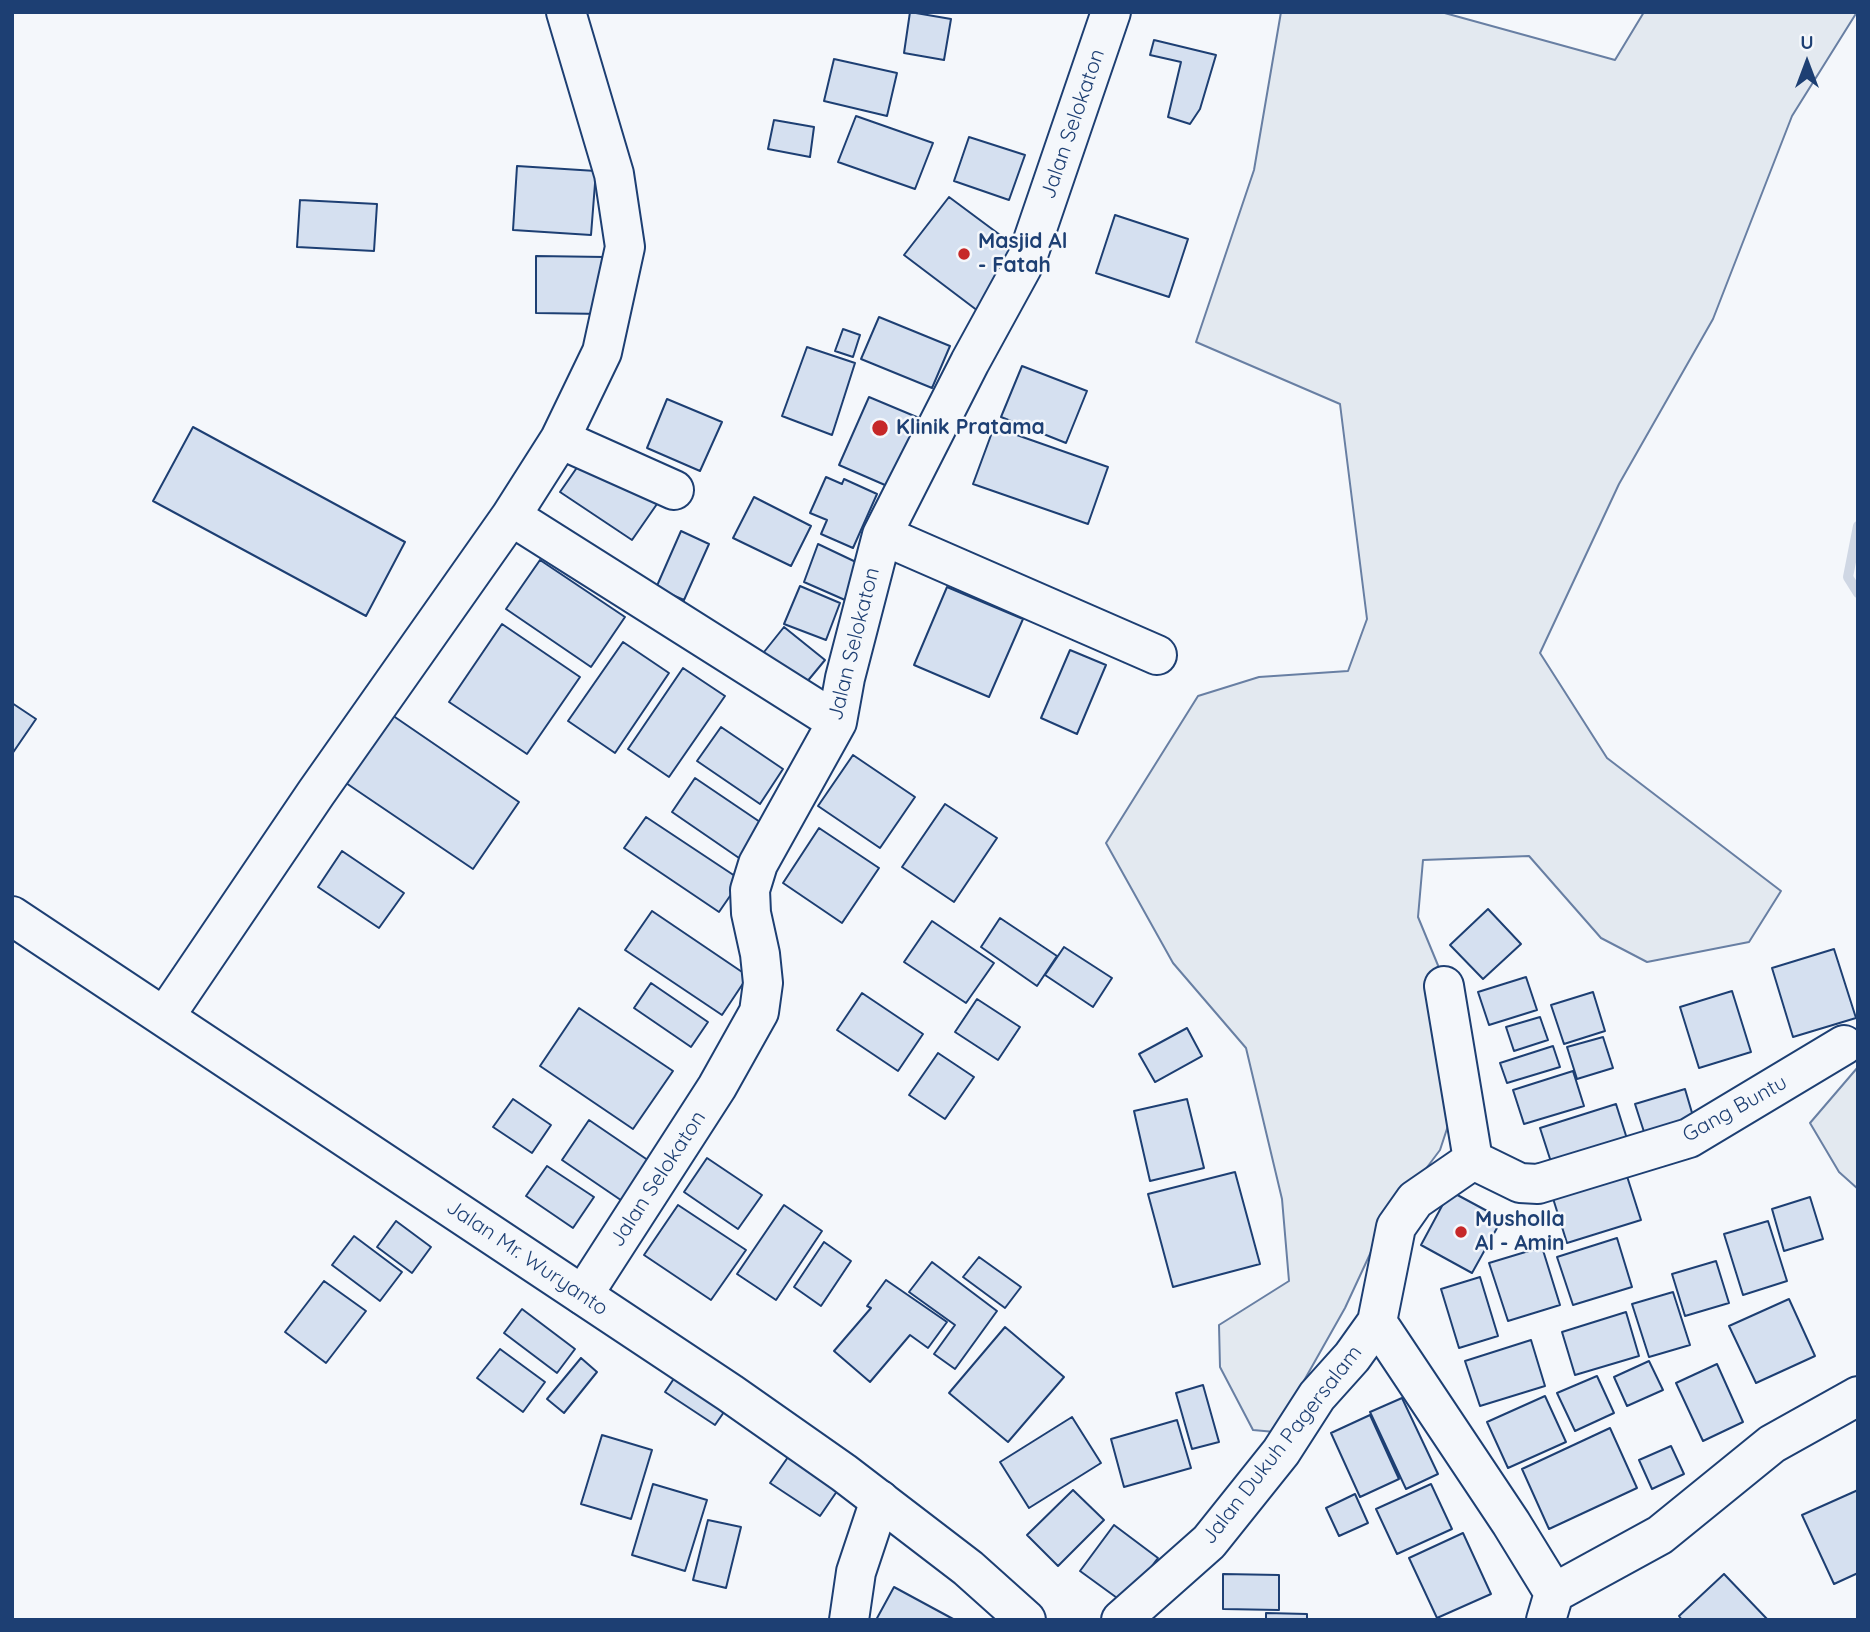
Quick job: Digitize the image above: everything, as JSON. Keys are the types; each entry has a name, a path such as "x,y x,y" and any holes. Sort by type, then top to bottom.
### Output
{"street":[{"path":"165,1016 323,782 511,516 561,439 602,352 625,247 614,174 566,12"},
{"name":"Jalan Selokaton","path":"583,1295 717,1087 759,1012 763,983 751,913 750,890 758,864 837,722 845,678 882,535 970,362 1027,258 1111,12"},
{"path":"561,439 674,490"},
{"path":"511,516 837,722"},
{"path":"882,535 1157,655"},
{"name":"Jalan Mr. Wuryanto","path":"12,916 730,1393 880,1500 968,1568 1026,1620"},
{"path":"1444,986 1473,1160"},
{"name":"Gang Buntu","path":"1473,1160 1520,1183 1538,1184 1689,1138 1844,1045"},
{"name":"Jalan Dukuh Pagersalam","path":"1121,1620 1209,1542 1281,1452 1317,1396 1352,1357 1377,1322 1396,1227 1415,1200 1473,1160"},
{"name":"Jalan Dukuh Pagersalam","path":"1377,1322 1511,1523 1550,1606 1660,1535 1772,1444 1858,1396"},
{"path":"849,1620 856,1572 880,1500"}],"shaded area":[{"path":"1281,12 1441,12 1615,60 1644,12 1857,12 1792,116 1713,319 1619,484 1540,653 1607,758 1781,891 1749,942 1647,962 1601,938 1529,856 1423,860 1418,917 1473,1050 1440,1150 1383,1226 1345,1308 1275,1432 1253,1430 1220,1367 1219,1325 1289,1281 1282,1199 1246,1048 1173,963 1106,843 1198,696 1259,677 1348,671 1367,619 1340,404 1196,342 1254,170"},
{"path":"1858,1067 1858,1189 1839,1172 1810,1123"}],"building":[{"path":"910,12 951,19 944,60 904,53"},
{"path":"1154,40 1216,55 1200,109 1190,124 1168,117 1181,62 1150,55"},
{"path":"834,59 897,73 887,116 824,101"},
{"path":"856,116 933,143 915,189 838,162"},
{"path":"774,120 814,127 810,157 768,149"},
{"path":"969,137 1025,155 1009,200 954,181"},
{"path":"517,166 596,171 591,235 513,230"},
{"name":"Masjid Al - Fatah","path":"949,197 1023,252 978,311 904,255"},
{"path":"300,200 377,204 374,251 297,247"},
{"path":"1115,215 1188,239 1169,297 1096,273"},
{"path":"536,256 605,257 604,314 536,313"},
{"path":"879,317 950,346 932,388 861,359"},
{"path":"843,329 860,335 853,357 835,351"},
{"path":"807,347 855,363 832,435 782,416"},
{"path":"1022,366 1087,391 1066,443 1001,417"},
{"path":"869,397 931,423 901,492 839,465"},
{"path":"667,399 722,422 700,471 647,448"},
{"path":"193,427 405,542 366,616 153,501"},
{"path":"994,427 1108,467 1088,524 973,484"},
{"path":"585,456 657,504 632,540 560,492"},
{"path":"826,477 842,484 844,479 877,494 853,548 821,534 827,520 810,513"},
{"path":"754,497 811,526 791,566 733,538"},
{"path":"681,531 709,544 684,600 656,588"},
{"path":"818,544 858,563 845,600 804,582"},
{"path":"540,560 625,617 591,667 506,609"},
{"path":"800,586 840,603 826,640 784,624"},
{"path":"947,587 1023,619 989,697 914,665"},
{"path":"502,624 580,677 527,754 449,702"},
{"path":"784,627 825,660 801,689 760,657"},
{"path":"623,642 669,673 615,753 568,721"},
{"path":"1070,650 1106,665 1077,734 1041,718"},
{"path":"683,668 725,696 669,777 628,749"},
{"path":"12,703 36,719 12,754"},
{"path":"389,713 519,802 473,869 343,781"},
{"path":"721,727 783,769 760,804 697,761"},
{"path":"853,755 915,797 880,848 818,806"},
{"path":"695,778 763,824 739,858 672,812"},
{"path":"945,804 997,838 954,902 902,867"},
{"path":"646,817 741,880 719,912 624,848"},
{"path":"819,828 879,868 842,923 783,883"},
{"path":"342,851 404,893 379,928 318,887"},
{"path":"1488,909 1521,944 1483,979 1450,945"},
{"path":"652,911 748,976 722,1015 625,950"},
{"path":"1000,918 1057,956 1037,986 981,947"},
{"path":"932,921 994,963 966,1003 904,962"},
{"path":"1064,947 1112,978 1093,1007 1045,975"},
{"path":"1834,949 1856,1018 1793,1037 1772,968"},
{"path":"1526,977 1537,1010 1489,1025 1478,992"},
{"path":"651,983 708,1022 691,1047 634,1008"},
{"path":"1732,991 1751,1052 1699,1068 1680,1007"},
{"path":"1593,992 1605,1031 1564,1044 1551,1005"},
{"path":"862,993 923,1034 898,1071 837,1030"},
{"path":"977,999 1020,1027 998,1060 955,1032"},
{"path":"579,1008 673,1071 633,1129 540,1066"},
{"path":"1540,1017 1548,1040 1514,1051 1506,1027"},
{"path":"1187,1028 1202,1056 1155,1082 1139,1054"},
{"path":"1603,1037 1613,1068 1577,1079 1567,1047"},
{"path":"1553,1046 1560,1067 1507,1083 1500,1063"},
{"path":"938,1053 974,1077 945,1119 909,1095"},
{"path":"1573,1071 1584,1106 1524,1124 1513,1090"},
{"path":"1685,1089 1695,1123 1646,1138 1635,1104"},
{"path":"513,1099 551,1125 532,1153 493,1127"},
{"path":"1187,1099 1204,1168 1150,1181 1134,1111"},
{"path":"1616,1104 1628,1142 1552,1165 1540,1128"},
{"path":"589,1120 658,1167 631,1207 562,1160"},
{"path":"707,1158 762,1195 738,1229 684,1192"},
{"path":"547,1166 594,1197 573,1228 526,1196"},
{"path":"1625,1170 1641,1220 1567,1243 1551,1192"},
{"path":"1235,1172 1260,1264 1173,1287 1148,1194"},
{"name":"Musholla Al - Amin","path":"1450,1191 1502,1219 1472,1273 1421,1245"},
{"path":"1810,1197 1823,1239 1784,1251 1772,1209"},
{"path":"678,1205 746,1250 711,1300 644,1255"},
{"path":"784,1205 822,1231 776,1300 737,1274"},
{"path":"396,1221 431,1247 412,1273 377,1247"},
{"path":"1768,1221 1787,1281 1743,1295 1724,1234"},
{"path":"354,1236 402,1272 380,1301 332,1265"},
{"path":"1617,1238 1632,1287 1573,1305 1557,1257"},
{"path":"824,1242 851,1261 821,1306 794,1287"},
{"path":"1542,1247 1560,1305 1508,1321 1489,1263"},
{"path":"979,1257 1021,1287 1005,1308 963,1277"},
{"path":"1716,1261 1729,1303 1685,1316 1672,1274"},
{"path":"932,1262 997,1311 955,1369 934,1354 955,1325 909,1292"},
{"path":"1480,1277 1498,1336 1459,1348 1441,1289"},
{"path":"886,1280 947,1322 928,1348 910,1335 870,1382 834,1351 871,1308 867,1306"},
{"path":"324,1281 366,1311 326,1363 285,1332"},
{"path":"1673,1292 1690,1345 1649,1357 1632,1304"},
{"path":"1789,1299 1815,1356 1756,1383 1729,1326"},
{"path":"522,1309 575,1349 557,1373 504,1333"},
{"path":"1626,1312 1639,1356 1575,1375 1562,1332"},
{"path":"1005,1327 1064,1377 1008,1442 949,1393"},
{"path":"1531,1340 1545,1386 1480,1406 1465,1361"},
{"path":"500,1349 545,1382 523,1412 477,1378"},
{"path":"581,1358 597,1372 564,1413 547,1399"},
{"path":"1649,1361 1663,1390 1627,1406 1614,1377"},
{"path":"1717,1364 1743,1422 1703,1441 1676,1383"},
{"path":"683,1365 733,1399 715,1425 665,1392"},
{"path":"1597,1376 1614,1413 1575,1431 1557,1393"},
{"path":"1203,1385 1219,1442 1192,1449 1176,1393"},
{"path":"1545,1396 1566,1442 1508,1468 1487,1422"},
{"path":"1402,1398 1438,1474 1406,1489 1370,1412"},
{"path":"1370,1415 1399,1479 1360,1497 1331,1433"},
{"path":"1072,1417 1101,1463 1029,1508 1000,1462"},
{"path":"1177,1420 1191,1468 1124,1487 1111,1439"},
{"path":"1610,1428 1637,1488 1549,1529 1522,1469"},
{"path":"602,1435 652,1450 631,1519 581,1504"},
{"path":"1671,1446 1684,1474 1652,1489 1639,1460"},
{"path":"795,1447 844,1481 820,1516 770,1483"},
{"path":"653,1484 707,1500 685,1571 632,1555"},
{"path":"1431,1484 1452,1529 1397,1554 1376,1509"},
{"path":"1073,1490 1104,1520 1058,1566 1027,1535"},
{"path":"1858,1490 1858,1573 1834,1584 1802,1515"},
{"path":"1355,1494 1368,1523 1339,1536 1326,1508"},
{"path":"708,1520 741,1527 726,1588 693,1580"},
{"path":"1114,1525 1158,1558 1124,1603 1080,1571"},
{"path":"1463,1533 1491,1594 1437,1618 1409,1558"},
{"path":"1223,1574 1279,1575 1279,1610 1223,1609"},
{"path":"1724,1574 1767,1619 1682,1620 1679,1616"},
{"path":"894,1587 955,1620 876,1620"},
{"path":"1266,1613 1307,1614 1307,1620 1266,1620"}],"waterway":[{"path":"1858,526 1848,577 1858,593"}],"place":[{"name":"Masjid Al - Fatah","path":"964,254"},
{"name":"Klinik Pratama","path":"880,428"},
{"name":"Musholla Al - Amin","path":"1461,1232"}]}
